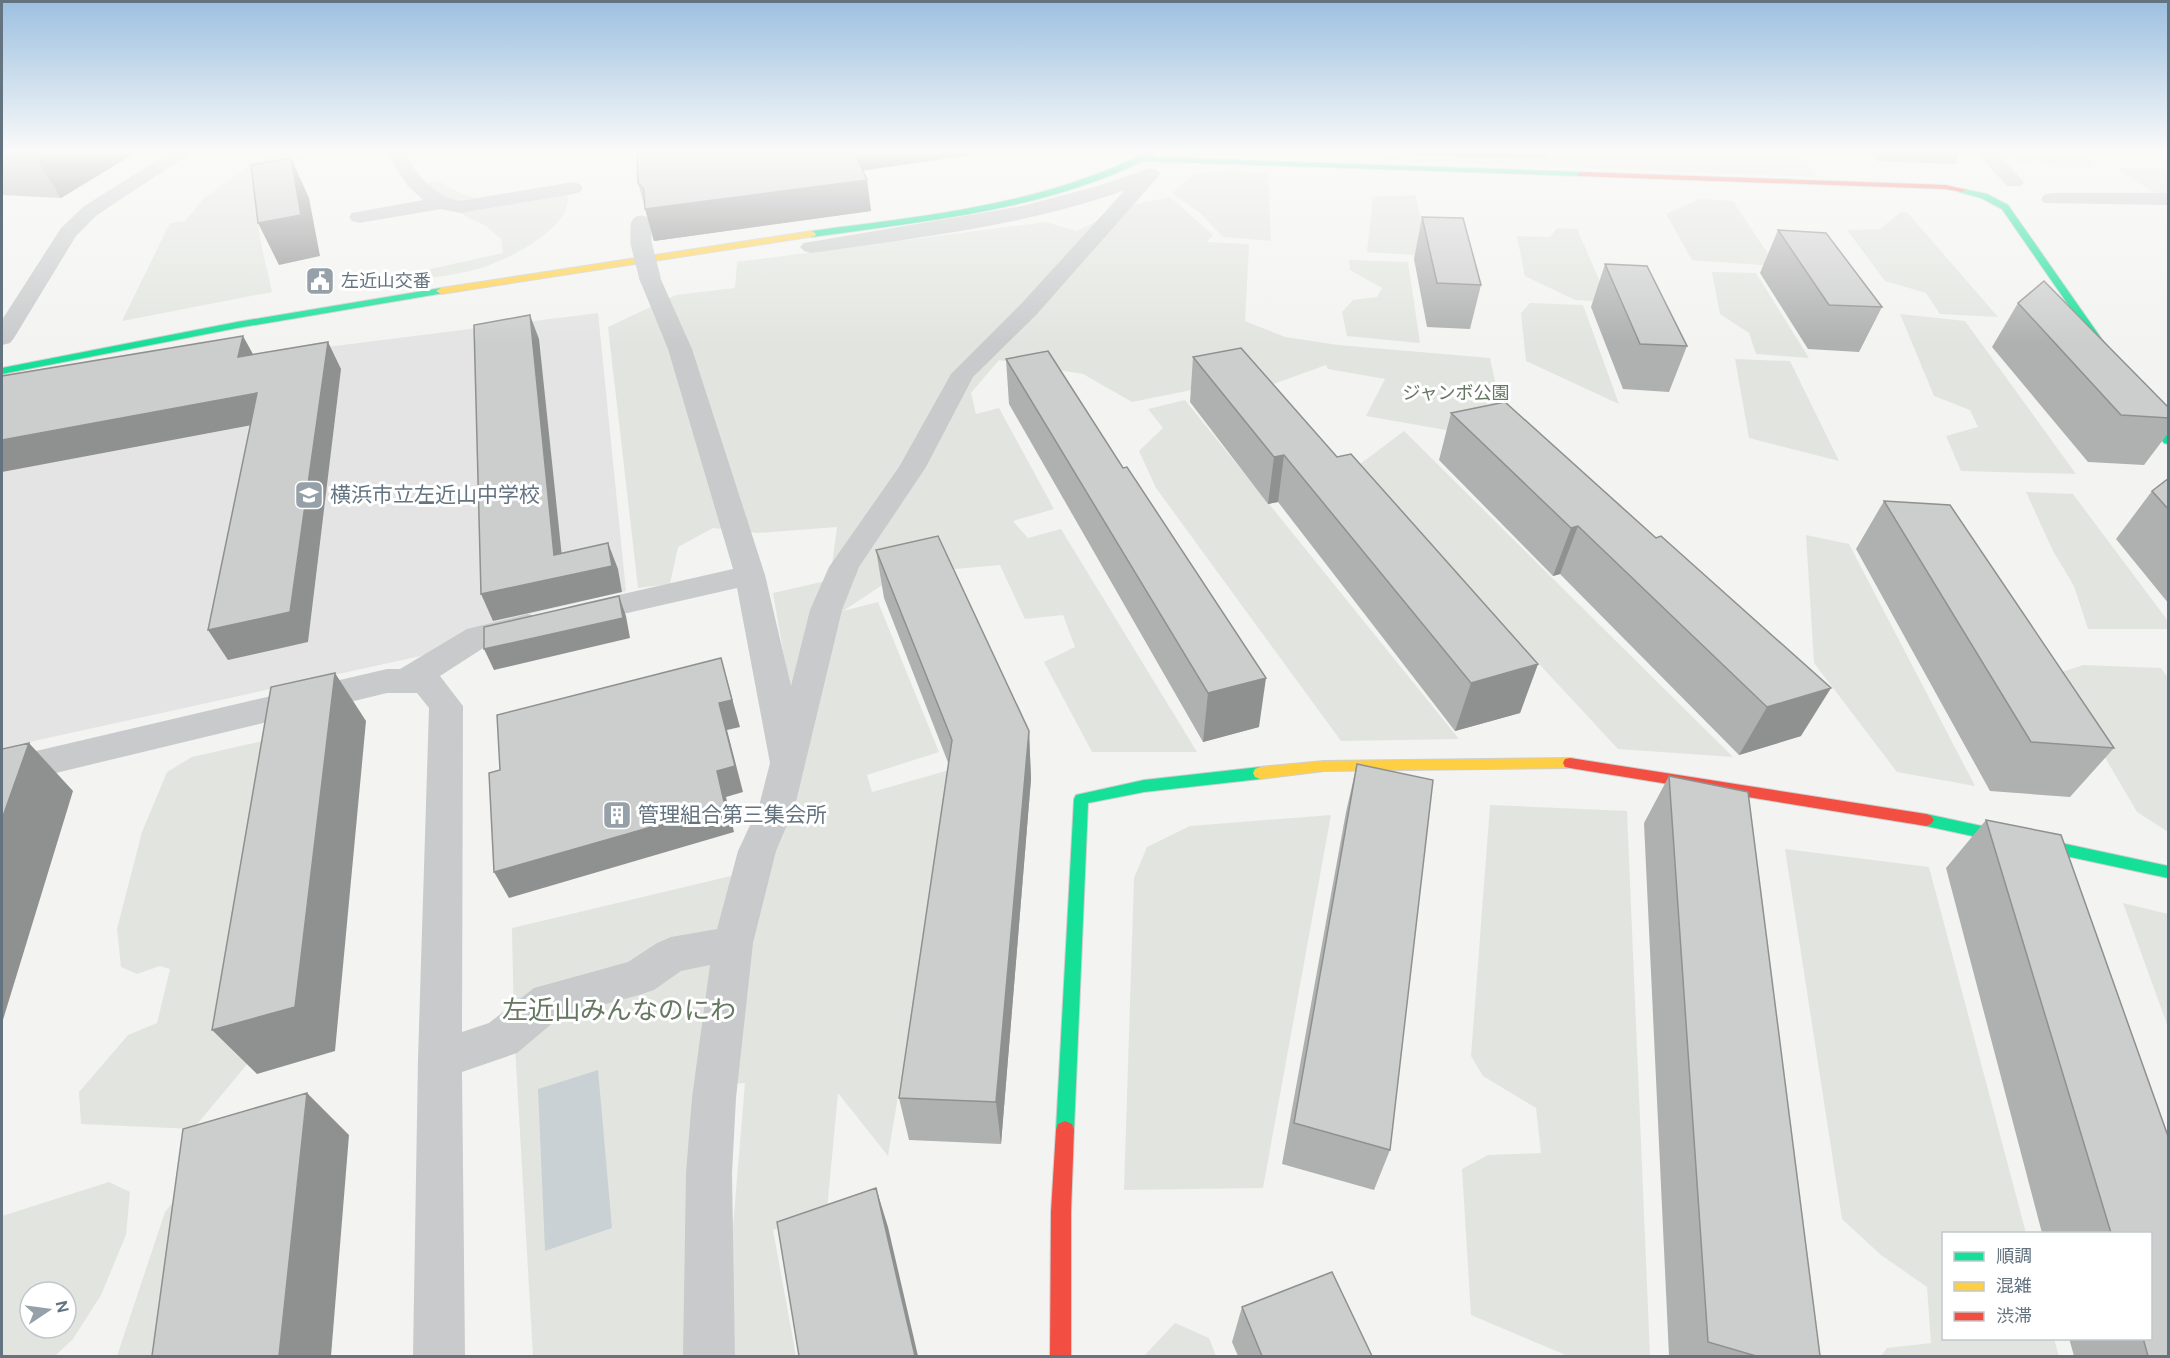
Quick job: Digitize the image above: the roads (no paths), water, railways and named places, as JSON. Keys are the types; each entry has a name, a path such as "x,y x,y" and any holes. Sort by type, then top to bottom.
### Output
{"street":[{"path":"2,338 68,232 84,216"},
{"path":"2,370 282,315 929,216"},
{"path":"811,247 1007,216"},
{"path":"708,1356 710,1173 714,1098 733,944 757,851 777,806 826,610 844,567 912,467 963,374 1029,309 1105,216"},
{"path":"2011,216 2169,441"},
{"path":"641,226 641,243 650,278 683,359 750,575 788,763"},
{"path":"408,680 478,637 750,575"},
{"path":"2,772 387,681 426,681 446,706 440,1059 439,1356"},
{"path":"1060,1356 1061,1212 1081,799 1144,786 1324,766 1578,763 1919,819 2169,872"},
{"path":"440,1059 502,1040 549,1001 639,977 671,955 733,944"}],"place":[{"name":"左近山交番","path":"320,281"},
{"name":"横浜市立左近山中学校","path":"309,495"},
{"name":"管理組合第三集会所","path":"617,815"}],"park label":[{"name":"ジャンボ公園","path":"1456,393"},
{"name":"左近山みんなのにわ","path":"619,1010"}]}
